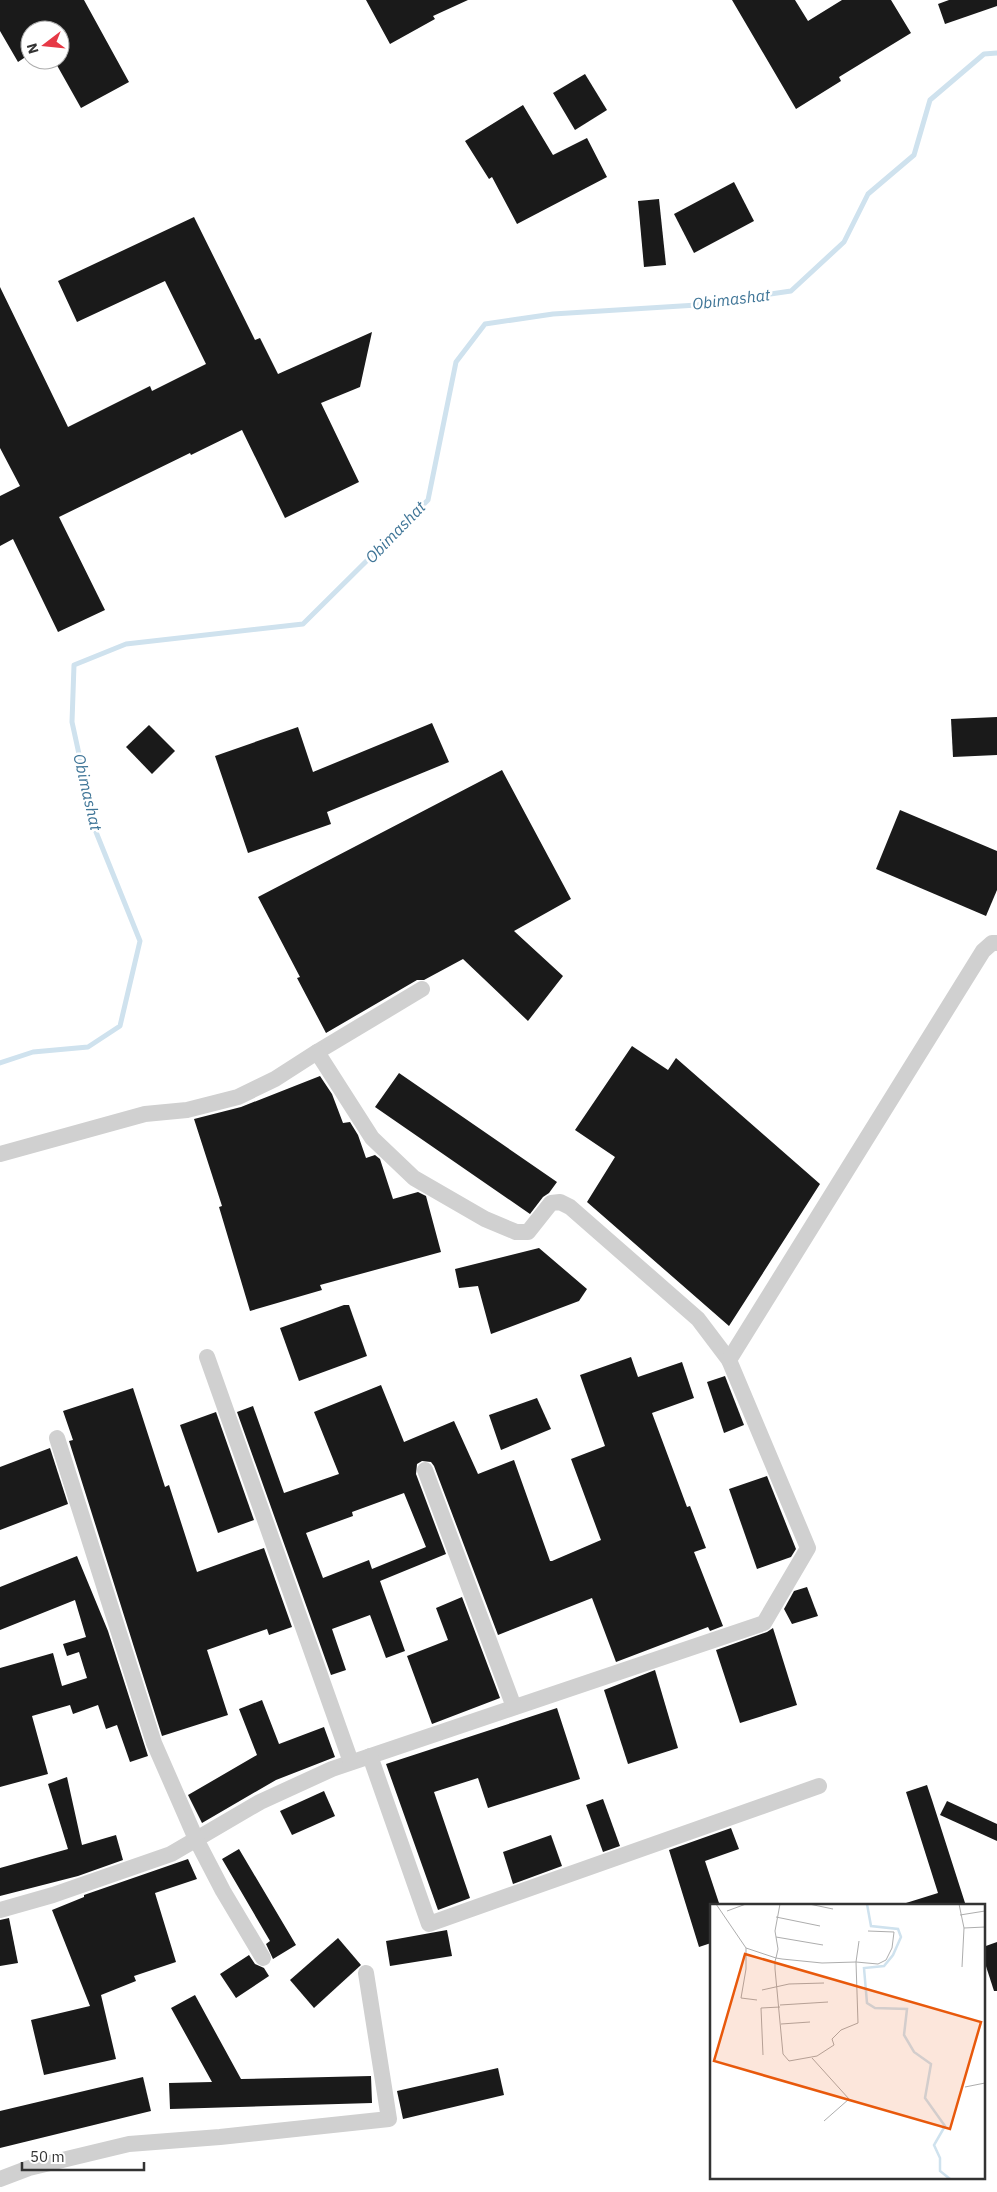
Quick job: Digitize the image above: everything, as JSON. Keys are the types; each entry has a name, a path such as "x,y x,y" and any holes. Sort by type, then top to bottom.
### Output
{"street":[{"path":"729,1360 983,951 992,943 997,943"},
{"path":"0,1154 145,1114 187,1110 238,1097 275,1079 422,989"},
{"path":"0,1910 53,1895 171,1854 260,1802 350,1762 764,1623 808,1548 729,1360 698,1319 570,1207 560,1202 551,1203 528,1232 516,1232 485,1219 414,1178 372,1138 317,1052"},
{"path":"206,1357 350,1762"},
{"path":"57,1438 154,1743 196,1839 223,1891 263,1958"},
{"path":"425,1470 514,1707"},
{"path":"370,1756 429,1924 818,1786"},
{"path":"0,2179 29,2168 130,2144 220,2137 389,2119 366,1973"}],"building":[{"path":"0,0 84,0 129,82 81,108 60,70 70,70 70,20 20,20 20,61 18,62 0,31"},
{"path":"366,0 468,0 433,16 435,19 390,44"},
{"path":"732,0 795,0 808,21 842,0 891,0 911,33 839,77 841,81 796,109"},
{"path":"949,0 997,0 997,6 945,24 938,4"},
{"path":"585,74 607,110 575,130 553,93"},
{"path":"523,105 553,155 587,138 607,177 517,224 492,177 489,179 465,141"},
{"path":"734,182 754,221 694,253 674,214"},
{"path":"659,199 666,265 644,267 638,201"},
{"path":"194,217 255,340 260,338 278,374 372,332 360,387 321,403 359,482 285,518 242,430 191,455 190,453 59,517 105,610 58,632 13,539 0,546 0,496 20,486 0,448 0,287 68,427 150,386 152,391 206,364 165,281 77,322 58,281"},
{"path":"997,717 997,755 953,757 951,719"},
{"path":"432,723 449,762 327,812 331,824 248,853 215,756 298,727 313,772"},
{"path":"149,725 175,751 152,774 126,747"},
{"path":"502,770 571,899 514,931 563,976 528,1021 463,959 424,980 417,980 326,1033 297,978 300,977 258,897"},
{"path":"900,810 997,851 997,890 986,916 876,869"},
{"path":"632,1046 668,1070 676,1058 820,1184 729,1326 587,1202 615,1157 575,1130"},
{"path":"399,1073 557,1182 530,1214 375,1107"},
{"path":"320,1076 332,1094 343,1123 350,1122 358,1135 366,1158 375,1155 380,1159 393,1199 418,1192 426,1196 441,1252 320,1285 322,1290 250,1311 219,1207 222,1206 194,1119 241,1107"},
{"path":"539,1248 587,1289 579,1301 491,1334 478,1286 459,1288 455,1269"},
{"path":"344,1305 349,1305 367,1356 299,1381 280,1328"},
{"path":"631,1357 638,1377 682,1362 694,1398 652,1413 687,1507 690,1506 706,1548 694,1552 723,1626 710,1631 708,1627 616,1662 592,1598 498,1635 434,1466 431,1462 422,1461 417,1464 416,1474 446,1554 380,1581 405,1651 386,1658 370,1615 332,1629 346,1670 331,1675 237,1412 253,1406 284,1493 339,1474 314,1412 381,1385 404,1442 454,1421 478,1474 514,1460 550,1561 552,1561 601,1540 571,1459 605,1446 580,1375","holes":["404,1493 426,1547 372,1569 369,1560 323,1578 306,1533 353,1516 352,1512"]},
{"path":"725,1376 744,1425 724,1433 707,1382"},
{"path":"133,1388 165,1487 169,1485 197,1572 264,1548 292,1627 269,1635 267,1629 207,1650 228,1715 162,1736 69,1441 73,1440 63,1411"},
{"path":"537,1398 551,1429 501,1450 489,1415"},
{"path":"216,1412 254,1520 218,1533 180,1425"},
{"path":"50,1448 68,1504 0,1530 0,1467"},
{"path":"767,1476 796,1549 791,1557 757,1569 729,1489"},
{"path":"77,1556 108,1631 148,1756 130,1762 117,1725 106,1729 98,1705 73,1714 70,1705 32,1716 48,1774 0,1787 0,1668 53,1653 62,1686 87,1678 79,1652 67,1656 63,1644 86,1637 75,1600 0,1630 0,1587"},
{"path":"807,1587 818,1616 792,1624 784,1609 794,1591"},
{"path":"462,1597 500,1698 432,1724 407,1656 448,1640 436,1608"},
{"path":"773,1628 797,1705 740,1723 716,1650 767,1632"},
{"path":"655,1670 678,1748 628,1764 604,1690"},
{"path":"262,1700 279,1744 324,1727 335,1757 276,1780 202,1823 188,1795 257,1755 239,1709"},
{"path":"557,1708 580,1779 488,1808 478,1778 434,1792 470,1898 438,1910 386,1764"},
{"path":"67,1777 82,1845 116,1835 123,1860 78,1876 0,1896 0,1868 68,1849 48,1784"},
{"path":"927,1785 965,1904 906,1904 938,1893 906,1792"},
{"path":"324,1791 335,1816 292,1835 280,1811"},
{"path":"603,1799 620,1846 603,1852 586,1805"},
{"path":"947,1801 997,1824 997,1841 940,1815"},
{"path":"731,1828 739,1849 705,1861 719,1904 710,1904 710,1943 699,1947 669,1850"},
{"path":"551,1835 562,1866 513,1884 503,1852"},
{"path":"239,1849 296,1945 273,1959 266,1944 270,1941 222,1859"},
{"path":"188,1859 197,1879 155,1893 176,1962 134,1976 136,1981 101,1995 116,2059 44,2075 31,2020 90,2006 52,1910 84,1897 84,1895"},
{"path":"9,1918 18,1963 0,1966 0,1920"},
{"path":"447,1930 452,1956 390,1966 386,1941"},
{"path":"338,1938 361,1965 314,2008 290,1980"},
{"path":"997,1942 997,1991 994,1991 984,1960 984,1947"},
{"path":"249,1955 255,1964 264,1968 269,1976 236,1998 220,1974"},
{"path":"195,1995 241,2079 371,2076 372,2103 170,2109 169,2083 212,2082 171,2008"},
{"path":"498,2068 504,2095 403,2119 397,2091"},
{"path":"143,2077 151,2111 0,2148 0,2111"}],"waterway":[{"name":"Obimashat","path":"0,1063 33,1052 88,1047 120,1026 140,941 96,832 72,722 74,665 126,644 303,624 428,500 456,362 485,324 553,314 697,305 791,291 844,242 868,194 914,155 930,100 984,54 997,53"}]}
